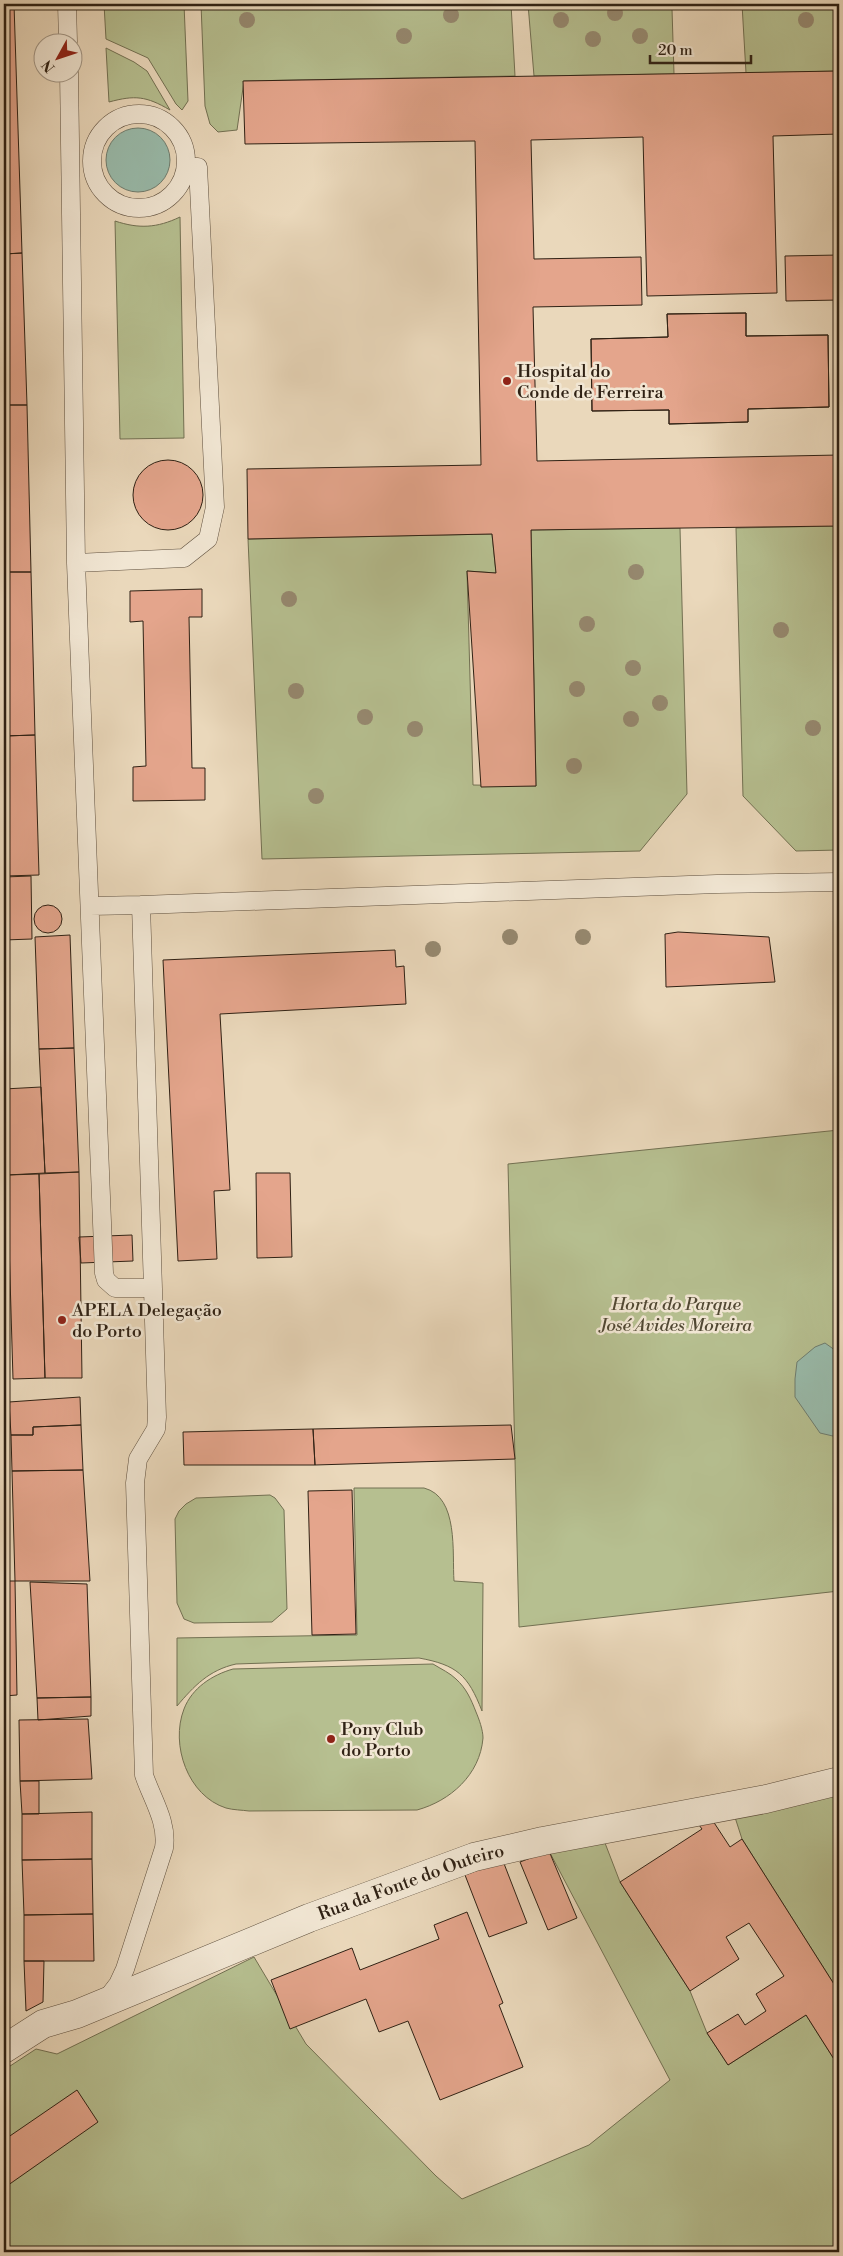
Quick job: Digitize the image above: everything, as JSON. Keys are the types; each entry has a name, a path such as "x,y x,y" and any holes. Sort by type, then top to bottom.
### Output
{"street":[{"name":"Rua da Fonte do Outeiro","path":"4,2049 43,2024 77,2014 309,1918 474,1857 543,1841 766,1798 839,1781"}],"lane":[{"path":"67,4 68,32"},
{"path":"69,82 76,563 104,1273 106,1280 114,1288 153,1288"},
{"path":"141,114 156,117 170,126 180,137 186,152 186,167 182,182 172,195 160,204 145,208 130,208 115,202 103,192 95,179 92,164 94,148 100,134 112,123 126,116 141,114"},
{"path":"71,165 92,164"},
{"path":"76,563 184,558 208,539 214,507 198,167 186,167"},
{"path":"90,906 717,884 839,882"},
{"path":"102,2003 118,1984 125,1969 164,1848 166,1835 144,1775 134,1483 138,1458 151,1438 157,1421 141,905"}],"green space":[{"path":"104,4 184,4 188,101 182,110 176,104 148,58 106,39"},
{"path":"201,4 511,4 515,76 244,81 237,130 218,132 210,124 205,106"},
{"path":"528,4 648,4 672,9 674,74 534,76"},
{"path":"742,4 839,4 839,71 746,73"},
{"path":"106,48 147,71 170,110 147,99 140,98 126,98 109,102"},
{"path":"180,217 184,438 120,439 115,221 148,226"},
{"path":"839,526 839,850 796,851 743,796 736,528"},
{"path":"680,528 687,794 640,851 262,859 248,539 492,534 496,573 467,571 473,785 536,786 531,530"},
{"name":"Horta do Parque José Avides Moreira","path":"839,1130 839,1591 519,1627 508,1164"},
{"path":"354,1488 424,1488 435,1493 443,1502 451,1527 454,1581 483,1583 482,1711 466,1680 452,1668 419,1658 236,1664 210,1675 177,1706 177,1638 357,1635"},
{"path":"270,1495 275,1498 284,1510 287,1609 272,1622 194,1623 184,1619 177,1603 175,1519 179,1511 196,1498"},
{"name":"Pony Club do Porto","path":"433,1664 460,1682 472,1703 482,1728 483,1738 481,1751 470,1775 452,1793 429,1806 417,1810 249,1811 232,1809 213,1802 201,1793 192,1781 186,1768 179,1738 180,1723 184,1709 197,1689 210,1679 225,1672 233,1669"},
{"path":"839,1789 839,1992 742,1839 732,1808"},
{"path":"605,1843 620,1882 690,1991 707,2033 728,2065 806,2015 839,2067 839,2252 4,2252 4,2070 36,2049 57,2054 254,1957 306,2044 436,2176 462,2199 589,2145 670,2080 549,1851"}],"shaded area":[{"path":"132,128 144,128 161,137 168,148 170,160 168,172 161,183 144,192 132,192 120,187 111,178 106,166 106,154 111,142 120,133"},
{"path":"825,1343 839,1353 839,1435 837,1437 820,1433 795,1397 797,1362 815,1347"}],"building":[{"path":"4,4 14,4 22,253 4,254"},
{"name":"Hospital do Conde de Ferreira","path":"839,71 839,134 773,136 777,293 647,296 643,137 531,140 534,259 641,257 642,305 533,307 537,461 839,455 839,526 531,530 536,786 481,787 467,571 496,573 492,534 248,539 247,469 481,465 475,141 245,144 243,81"},
{"path":"22,253 27,405 4,405 4,254"},
{"path":"839,255 839,300 786,301 785,256"},
{"name":"Hospital do Conde de Ferreira","path":"746,313 746,336 828,335 829,407 748,409 748,422 669,424 669,410 592,411 591,339 668,337 667,314"},
{"name":"Hospital do Conde de Ferreira","path":"746,313 746,336 828,335 829,407 748,409 748,422 669,424 669,410 592,411 591,339 668,337 667,314"},
{"path":"4,405 27,405 31,572 4,572"},
{"path":"168,460 181,463 193,470 200,482 203,495 200,508 193,520 181,527 168,530 155,527 143,520 136,508 133,495 136,482 143,470 155,463"},
{"path":"4,572 31,572 35,735 4,736"},
{"path":"202,589 202,617 189,617 192,768 205,768 205,800 133,801 133,767 146,766 143,621 130,622 130,591"},
{"path":"35,735 39,875 4,876 4,736"},
{"path":"31,876 32,939 4,940 4,877"},
{"path":"48,905 58,909 62,919 58,929 48,933 38,929 34,919 38,909"},
{"path":"678,932 769,937 775,982 666,987 665,934"},
{"path":"70,935 74,1048 39,1049 35,937"},
{"path":"395,950 396,967 404,966 406,1004 220,1014 230,1190 214,1191 217,1259 178,1261 163,960"},
{"path":"74,1048 79,1172 45,1173 39,1049"},
{"path":"41,1087 45,1173 7,1175 4,1089"},
{"name":"APELA Delegação do Porto","path":"79,1172 82,1378 45,1378 39,1174"},
{"path":"256,1173 290,1173 292,1257 257,1258"},
{"path":"39,1174 45,1378 13,1379 7,1175"},
{"path":"132,1235 133,1261 81,1263 79,1237"},
{"path":"80,1397 81,1425 33,1427 33,1435 11,1435 9,1402"},
{"path":"81,1425 83,1470 12,1471 11,1435 33,1435 33,1427"},
{"path":"511,1425 515,1459 315,1465 313,1429"},
{"path":"313,1429 315,1465 184,1465 183,1432"},
{"path":"83,1470 90,1581 15,1581 12,1471"},
{"path":"352,1490 356,1634 312,1635 308,1491"},
{"path":"4,1581 15,1581 17,1695 4,1696"},
{"path":"30,1582 87,1584 91,1697 37,1698"},
{"path":"91,1697 91,1716 38,1720 37,1698"},
{"path":"88,1719 92,1779 20,1781 19,1720"},
{"path":"20,1781 39,1781 39,1814 22,1814"},
{"path":"92,1812 92,1859 22,1860 22,1814"},
{"path":"711,1818 730,1847 742,1839 839,1992 839,2067 806,2015 728,2065 707,2033 738,2014 745,2025 766,2011 756,1994 784,1976 749,1923 726,1937 739,1959 690,1991 620,1882 702,1829 699,1825"},
{"path":"549,1851 577,1918 548,1930 520,1862"},
{"path":"92,1859 93,1914 24,1915 22,1860"},
{"path":"503,1861 527,1923 489,1937 465,1875"},
{"path":"467,1912 503,2003 499,2005 523,2067 440,2100 408,2021 379,2032 366,1999 290,2029 271,1980 352,1948 360,1970 439,1939 434,1925"},
{"path":"93,1914 94,1961 24,1961 24,1915"},
{"path":"24,1961 44,1961 43,2002 26,2011"},
{"path":"77,2090 98,2122 4,2188 4,2140"}],"place":[{"name":"Hospital do Conde de Ferreira","path":"507,381"},
{"name":"APELA Delegação do Porto","path":"62,1320"},
{"name":"Pony Club do Porto","path":"331,1739"}]}
